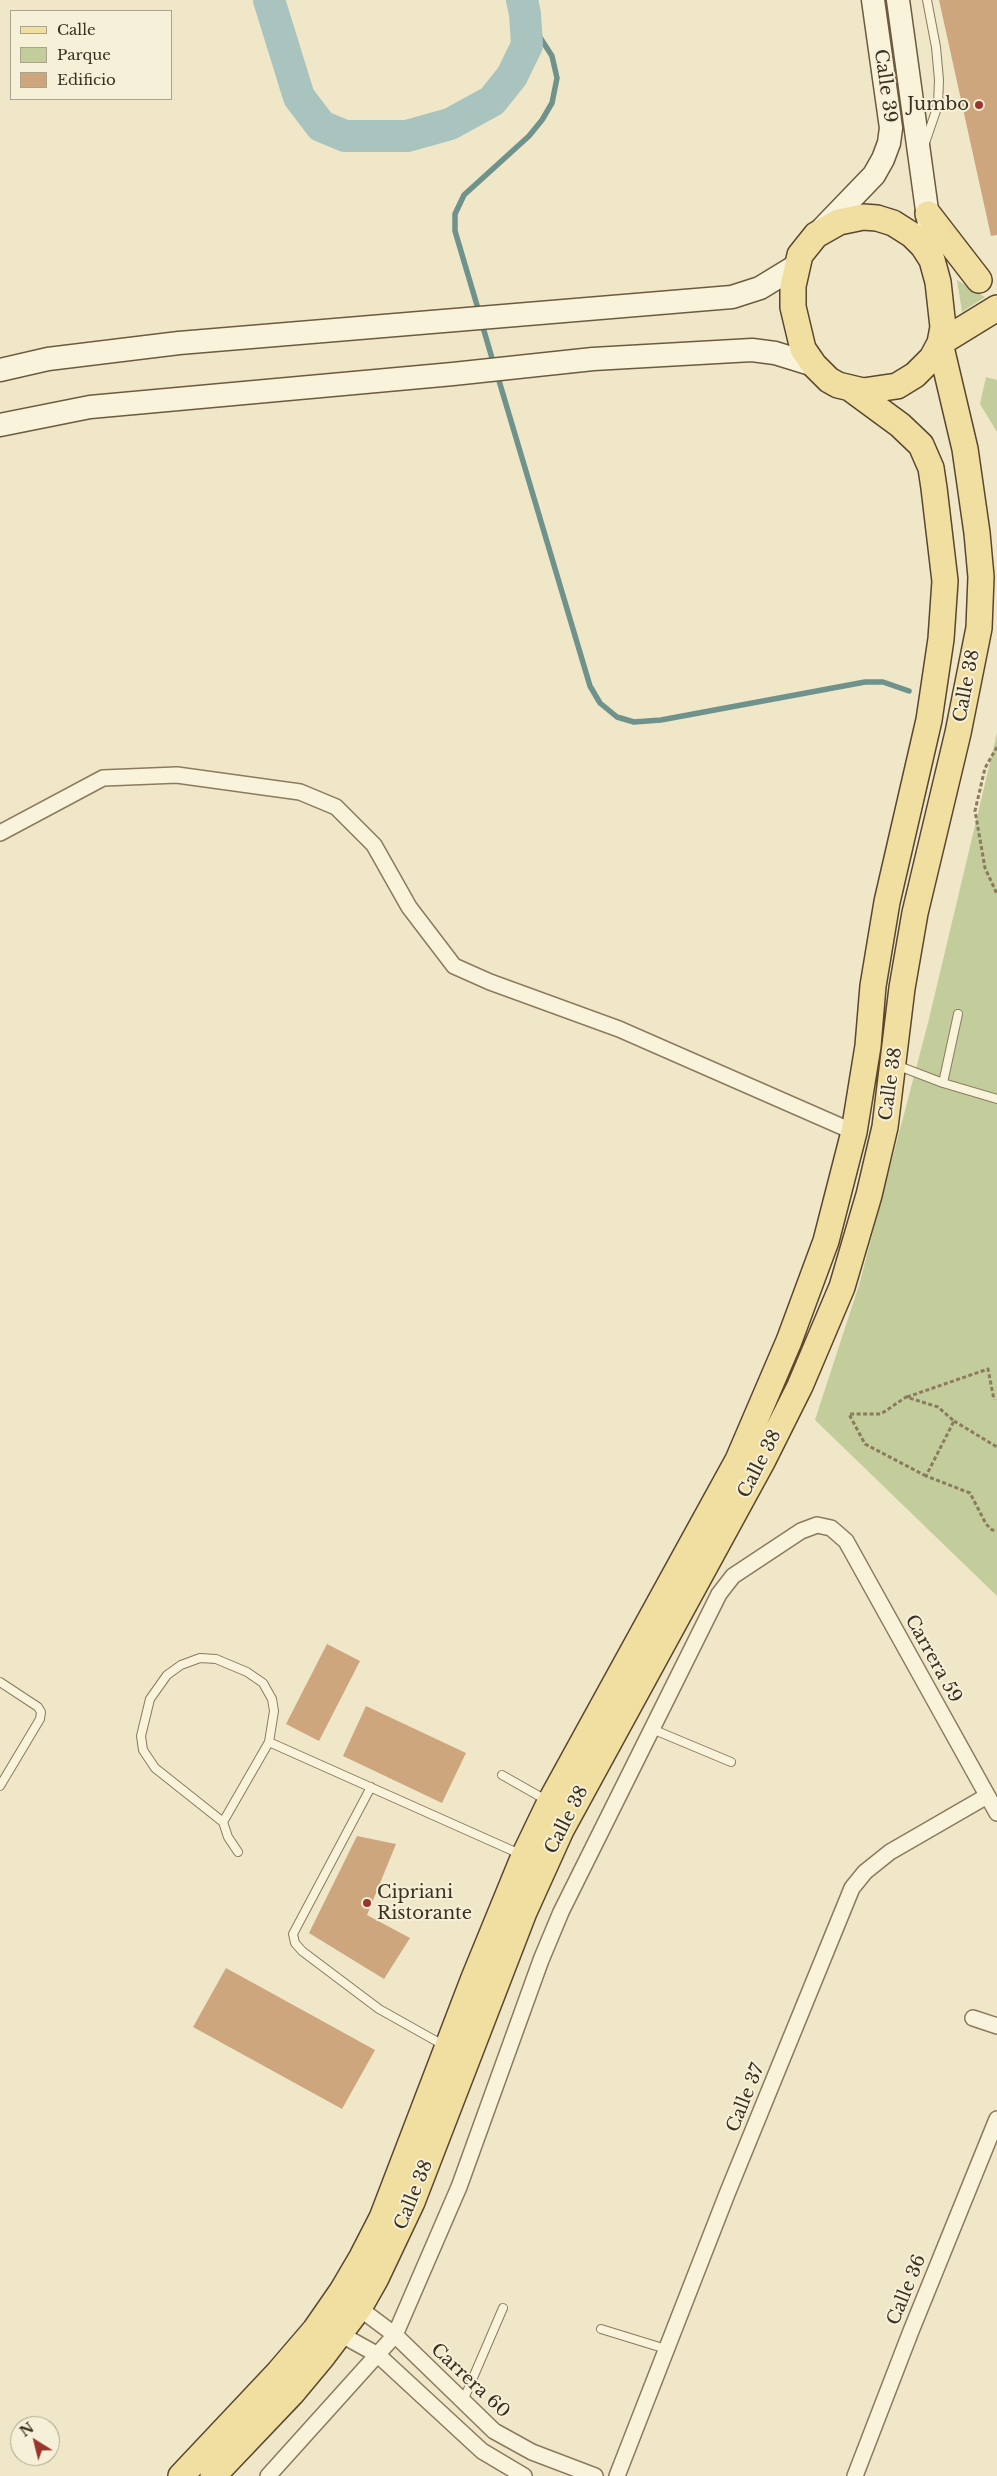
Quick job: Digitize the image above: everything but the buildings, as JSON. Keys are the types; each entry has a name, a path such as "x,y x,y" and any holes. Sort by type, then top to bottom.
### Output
{"main road":[{"path":"928,214 988,284"},
{"path":"877,218 904,229 923,246 932,260 942,306 943,328 940,343 924,367 897,386 876,391 851,389 829,380 814,365 803,349 797,330 793,293 796,266 806,245 816,235 839,222 851,219 877,218"},
{"path":"932,260 988,284"},
{"path":"940,343 997,308"},
{"name":"Calle 38","path":"213,2476 292,2393 359,2308 376,2278 412,2202 524,1912 561,1830 722,1538 800,1386 842,1287 864,1214 885,1127 902,988 915,913 958,733 979,628 981,577 976,524 962,433 940,343"},
{"name":"Calle 38","path":"181,2476 279,2372 315,2330 342,2291 382,2218 524,1856 550,1802 738,1460 789,1341 826,1241 854,1132 868,1046 873,986 887,902 930,720 941,639 945,581 931,468 921,445 900,425 851,389"}],"street":[{"name":"Calle 39","path":"816,235 874,175 884,159 889,143 891,128 873,0"},
{"name":"Calle 39","path":"898,0 921,154 932,260"},
{"path":"0,370 48,359 169,344 732,297 760,288 796,266"},
{"path":"0,425 90,407 537,366 593,359 752,350 775,353 814,365"},
{"path":"0,834 103,778 177,775 300,792 336,807 374,845 409,907 454,966 490,982 619,1029 854,1132"},
{"name":"Calle 38","path":"268,2476 396,2335 458,2187 558,1920 719,1594 733,1576 802,1531 817,1525 831,1528"},
{"name":"Carrera 59","path":"831,1528 846,1541 997,1813"},
{"name":"Calle 37","path":"617,2476 727,2194 852,1888 865,1872 890,1852 987,1796"},
{"path":"973,2018 997,2026"},
{"name":"Calle 36","path":"855,2476 911,2331 997,2119"},
{"name":"Carrera 60","path":"359,2308 396,2335 494,2431 532,2452 595,2476"},
{"path":"340,2334 378,2355 482,2452 524,2476"}],"lane":[{"path":"921,154 938,105 939,80 936,47 927,0"},
{"path":"942,1083 958,1014"},
{"path":"894,1064 942,1083 997,1099"},
{"path":"223,1822 269,1742 274,1711 272,1699 263,1684 247,1672 216,1659 200,1658 181,1665 167,1675 150,1699 142,1736 143,1750 155,1768 223,1822 228,1837 238,1852"},
{"path":"0,1682 38,1707 41,1712 40,1719 0,1786"},
{"path":"652,1729 731,1762"},
{"path":"269,1742 524,1856"},
{"path":"502,1775 550,1802"},
{"path":"371,1788 293,1934 296,1943 302,1951 379,2009 448,2047"},
{"path":"463,2401 503,2308"},
{"path":"601,2329 666,2349"}],"path":[{"path":"997,747 985,768 975,811 985,868 997,894"},
{"path":"994,1400 988,1369 906,1397 881,1414 849,1414 865,1444 926,1476 970,1492 986,1524 992,1530 997,1530"},
{"path":"906,1397 938,1407 954,1421 997,1448"},
{"path":"926,1476 954,1421"}],"green space":[{"path":"957,280 985,297 962,312"},
{"path":"986,377 997,380 997,432 980,404"},
{"path":"997,733 997,1596 815,1420 859,1285 928,1023"}],"waterway":[{"path":"269,0 299,97 321,126 345,136 407,136 450,124 492,101 512,76 527,45 522,0"},
{"path":"479,312 455,231 455,214 464,195 529,136 542,120 552,103 557,78 552,56 525,14"},
{"path":"482,324 494,365"},
{"path":"497,374 590,686 600,703 617,717 634,722 661,720 865,682 883,682 909,691"}],"place":[{"name":"Jumbo","path":"979,105"},
{"name":"Cipriani Ristorante","path":"367,1903"}]}
